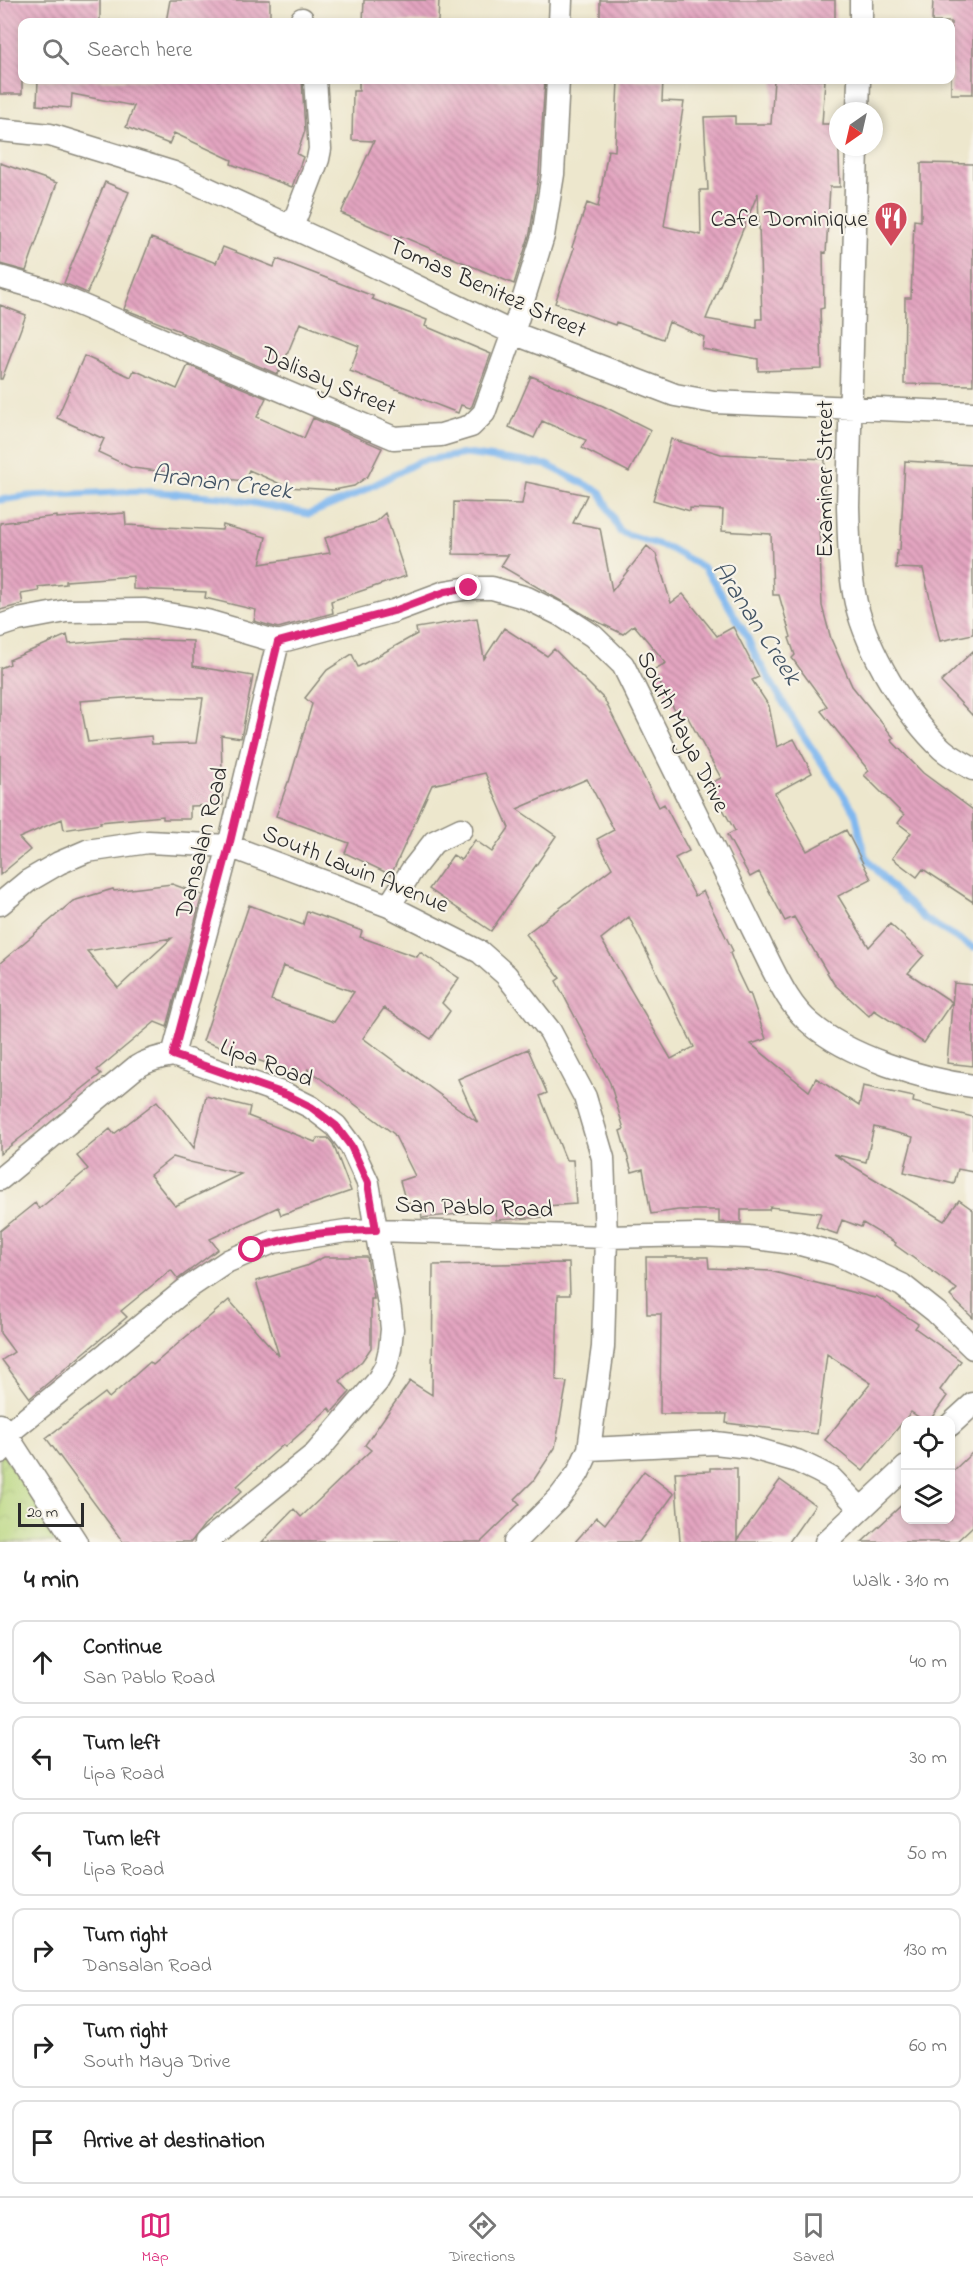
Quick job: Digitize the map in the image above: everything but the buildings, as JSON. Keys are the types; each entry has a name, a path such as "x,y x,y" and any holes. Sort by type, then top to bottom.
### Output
{"street":[{"path":"560,18 561,0"},
{"path":"861,0 861,18"},
{"path":"292,227 320,149 315,84"},
{"name":"Dalisay Street","path":"0,277 56,295 394,438 441,435 471,426 484,413 513,333 543,236 553,174 558,84"},
{"path":"858,102 859,84"},
{"name":"Tomas Benitez Street","path":"0,130 50,135 174,173 513,333 675,395 714,402 973,413"},
{"name":"Examiner Street","path":"857,156 849,545 856,604 877,660 906,707 943,749 973,769"},
{"name":"South Maya Drive","path":"278,642 394,611 445,592 469,588 492,588 510,592 544,606 577,624 609,650 623,665 642,699 677,777 721,861 771,966 795,1007 810,1023 865,1055 919,1075 973,1086"},
{"path":"0,626 18,620 66,611 145,610 196,619 278,642"},
{"name":"Dansalan Road","path":"173,1055 229,846 278,642"},
{"path":"389,906 412,870 434,842 460,829"},
{"name":"South Lawin Avenue","path":"0,904 28,881 59,863 87,851 148,842 229,846 389,906 480,952 506,975 550,1031 585,1097 603,1158 606,1237 603,1347 589,1449 578,1473 559,1498 515,1542"},
{"path":"0,1179 135,1068 145,1061 173,1055"},
{"name":"Lipa Road","path":"173,1055 287,1095 311,1107 336,1126 351,1146 368,1183 392,1329 390,1350 381,1374 370,1391 316,1453 206,1542"},
{"name":"San Pablo Road","path":"2,1437 185,1290 228,1261 273,1242 322,1233 376,1230 606,1237 727,1236 773,1240 819,1248 860,1263 902,1285 936,1312 973,1348"},
{"path":"955,1421 973,1404"},
{"path":"2,1437 76,1542"},
{"path":"589,1449 715,1443 749,1446 775,1454 831,1478 861,1509"},
{"path":"826,1542 903,1470"}],"green space":[{"path":"0,1450 64,1542 0,1542"}],"waterway":[{"name":"Aranan Creek","path":"0,500 28,496 143,491 223,497 309,514 353,496 420,461 466,454 547,465 600,492 620,532 669,548 704,568 747,636 755,655 799,729 855,812 865,856 894,890 925,919 973,948"}],"place":[{"name":"Cafe Dominique","path":"891,247"}],"route":[{"path":"252,1250 273,1242 322,1233 376,1230 368,1183 361,1164 336,1126 311,1107 287,1095 173,1055 229,846 278,642 394,611 445,592 469,588"}]}
